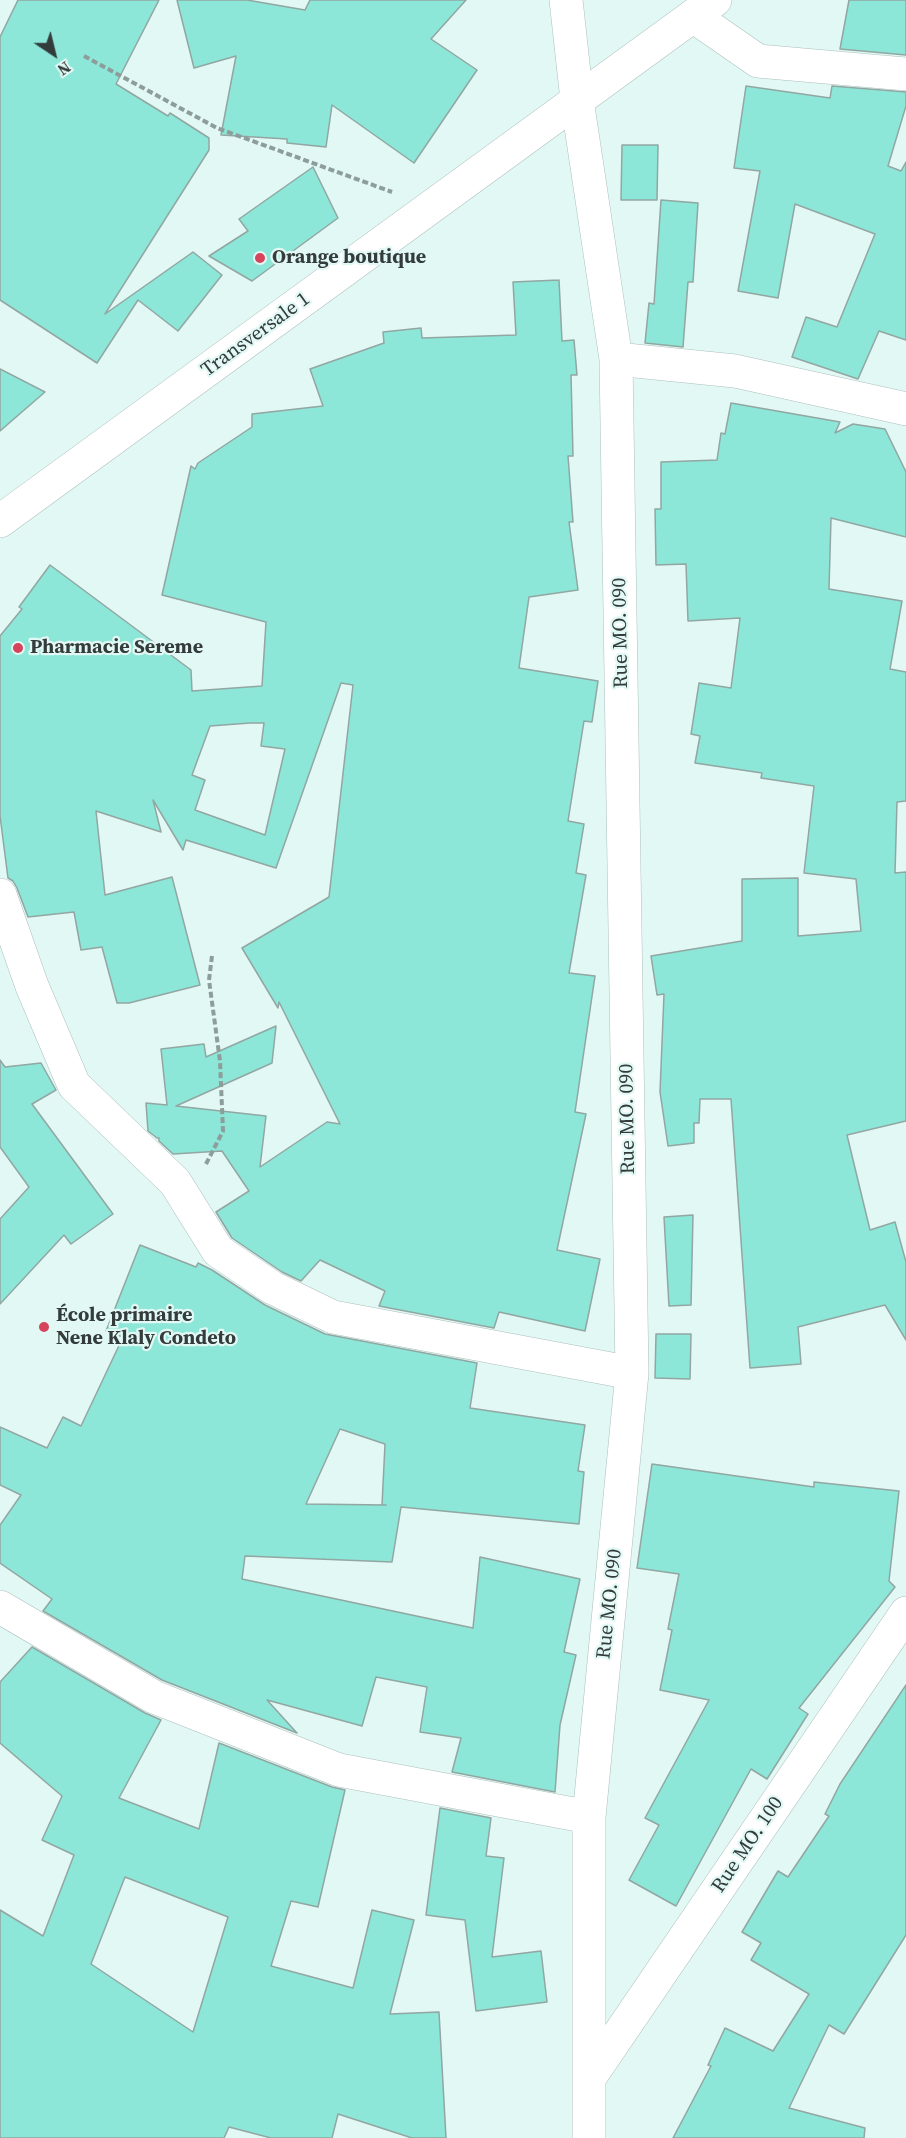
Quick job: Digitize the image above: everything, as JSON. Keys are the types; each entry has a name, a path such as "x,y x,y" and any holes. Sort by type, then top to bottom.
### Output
{"street":[{"name":"Rue MO. 090","path":"566,0 577,100 616,359 632,1373 589,1817 589,2138"},
{"name":"Transversale 1","path":"0,521 704,8"},
{"path":"704,8 758,61 906,74"},
{"path":"616,359 735,371 906,409"},
{"path":"0,895 32,986 74,1086 175,1182 218,1251 273,1288 333,1317 632,1373"},
{"path":"0,1607 154,1697 339,1770 589,1817"},
{"name":"Rue MO. 100","path":"590,2077 906,1613"}],"path":[{"path":"84,56 217,128 432,206"},
{"path":"180,1190 206,1163 223,1131 220,1061 209,980 212,956"}],"building":[{"path":"18,0 159,0 116,84 168,116 170,113 209,138 209,150 105,314 193,252 222,275 178,331 138,300 97,363 0,300 0,37"},
{"path":"177,0 247,0 305,10 310,0 466,0 431,39 477,70 414,163 332,105 326,147 287,143 287,139 221,135 236,56 194,68"},
{"path":"849,0 906,0 906,55 840,49"},
{"path":"746,86 830,98 832,86 906,92 906,106 888,166 901,171 906,162 906,340 879,331 858,379 792,357 806,317 837,327 875,234 795,204 778,298 738,291 760,171 734,168"},
{"path":"622,145 658,145 657,200 621,200"},
{"path":"313,167 338,218 252,281 209,256 248,231 239,219"},
{"path":"661,200 698,203 693,282 688,282 683,347 645,343 649,303 654,304"},
{"path":"559,280 562,341 574,340 577,375 571,375 573,456 568,456 573,522 569,522 578,590 529,597 519,668 598,681 592,722 584,721 568,821 584,824 576,873 586,875 569,973 595,976 575,1112 586,1114 557,1250 600,1259 585,1331 499,1312 494,1328 379,1306 385,1291 320,1260 301,1281 282,1272 232,1238 216,1212 249,1191 222,1151 173,1154 159,1141 159,1138 148,1131 146,1103 167,1105 161,1049 204,1044 206,1057 276,1026 272,1063 176,1106 266,1116 260,1167 327,1122 340,1124 279,1002 278,1008 242,948 329,897 353,685 341,683 276,868 186,840 183,850 153,800 161,832 96,811 105,895 172,877 200,985 129,1003 117,1003 102,947 81,950 74,912 28,917 17,888 8,878 0,816 0,636 22,609 19,607 50,565 191,670 192,691 262,686 266,622 162,595 191,466 195,469 198,463 252,427 252,414 323,406 310,369 384,343 383,332 421,328 422,338 516,335 513,282","holes":["264,723 261,746 285,749 265,835 195,810 205,780 192,775 210,726"]},
{"path":"0,369 45,392 0,431"},
{"path":"731,403 840,422 835,433 853,424 885,429 906,472 906,537 831,518 829,589 902,601 890,669 906,672 906,801 897,802 895,873 906,872 906,1121 847,1135 870,1230 895,1222 906,1262 906,1340 885,1305 798,1327 801,1364 750,1368 731,1099 700,1099 699,1123 694,1123 694,1143 668,1146 660,1092 664,994 657,995 651,956 742,941 742,879 798,878 798,936 861,931 856,879 804,873 814,786 761,778 762,773 695,763 700,736 691,734 699,683 731,688 740,618 688,621 686,564 656,565 655,509 661,509 661,462 717,460 721,433 725,434"},
{"path":"0,1060 5,1067 41,1063 56,1090 32,1104 113,1214 71,1244 64,1235 0,1304 0,1219 29,1187 0,1147"},
{"path":"693,1215 691,1305 669,1306 664,1217"},
{"path":"140,1245 196,1267 198,1263 265,1305 325,1334 477,1363 470,1408 585,1425 578,1471 584,1472 579,1524 401,1507 392,1562 245,1556 242,1579 473,1628 480,1557 580,1579 564,1652 576,1655 560,1725 555,1792 452,1772 461,1738 420,1732 427,1687 376,1677 362,1726 267,1700 297,1733 162,1680 43,1611 52,1599 0,1563 0,1525 21,1495 0,1485 0,1427 47,1448 63,1417 81,1426 123,1337 106,1331","holes":["340,1429 385,1444 382,1505 306,1504"]},
{"path":"656,1334 691,1334 690,1379 655,1378"},
{"path":"652,1464 814,1487 814,1482 899,1491 889,1581 895,1587 799,1708 808,1714 767,1779 751,1769 676,1906 629,1880 659,1825 645,1818 709,1700 660,1690 672,1630 668,1629 679,1574 637,1568"},
{"path":"32,1647 161,1720 119,1798 199,1829 219,1743 345,1790 318,1907 291,1901 271,1966 353,1988 372,1910 414,1920 390,2014 439,2012 446,2138 412,2138 338,2114 332,2138 271,2138 229,2127 224,2138 0,2138 0,1910 43,1936 74,1855 42,1840 62,1796 0,1743 0,1682","holes":["125,1877 228,1917 193,2032 91,1964"]},
{"path":"906,1685 906,1935 844,2034 829,2025 789,2108 865,2128 864,2138 673,2138 711,2066 708,2065 725,2028 773,2051 809,1994 751,1960 761,1943 742,1932 778,1871 788,1877 829,1816 825,1814 840,1784"},
{"path":"440,1808 491,1818 486,1856 504,1858 492,1957 541,1951 547,2002 476,2011 465,1920 426,1915"}],"place":[{"name":"Orange boutique","path":"260,258"},
{"name":"Pharmacie Sereme","path":"18,648"},
{"name":"École primaire Nene Klaly Condeto","path":"44,1327"}]}
